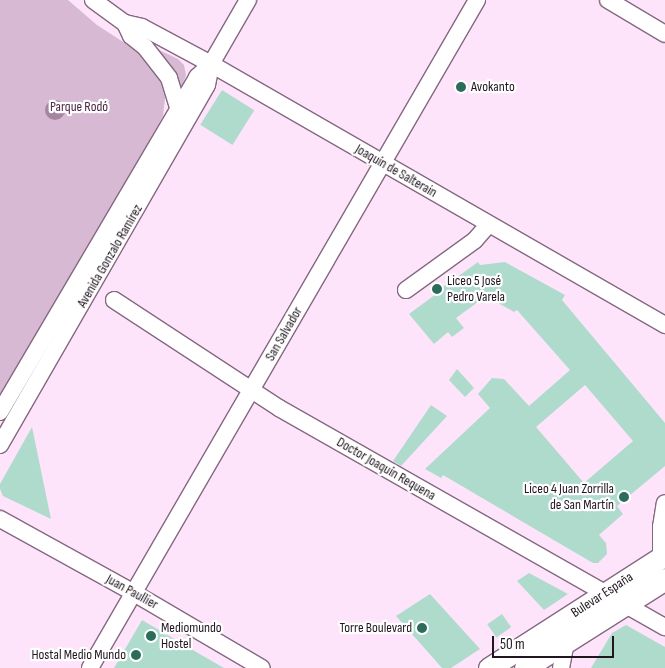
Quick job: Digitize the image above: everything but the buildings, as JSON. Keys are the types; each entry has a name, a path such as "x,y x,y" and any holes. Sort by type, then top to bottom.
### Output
{"main road":[{"name":"Bulevar España","path":"489,668 663,556"},
{"name":"Bulevar España","path":"525,668 665,579"}],"street":[{"name":"Joaquín de Salterain","path":"93,0 125,23 142,27 211,64 382,164 665,324"},
{"name":"Avenida Gonzalo Ramírez","path":"0,412 178,107 197,77 211,64 248,0"},
{"name":"San Salvador","path":"90,668 478,0"},
{"path":"608,0 665,34"},
{"name":"Joaquín de Salterain","path":"125,23 131,36 145,47 169,78 178,107"},
{"name":"Avenida Gonzalo Ramírez","path":"0,445 207,85 211,64"},
{"path":"406,290 475,240 490,224"},
{"name":"Doctor Joaquín Requena","path":"114,300 251,392 665,627"},
{"path":"663,556 661,527 665,503"},
{"name":"Juan Paullier","path":"0,519 134,593 262,668"},
{"path":"561,668 566,642"}],"green space":[{"name":"Parque Rodó","path":"0,0 68,0 97,25 151,60 166,90 163,116 154,133 0,397"},
{"path":"159,50 178,59 184,65 186,75 182,86 180,86"}],"shaded area":[{"path":"51,100 59,100 65,106 65,114 59,120 51,120 45,114 45,106"}],"place":[{"name":"Avokanto","path":"461,87"},
{"name":"Liceo 5 José Pedro Varela","path":"437,289"},
{"name":"Liceo 4 Juan Zorrilla de San Martín","path":"624,497"},
{"name":"Torre Boulevard","path":"422,628"},
{"name":"Mediomundo Hostel","path":"151,636"},
{"name":"Hostal Medio Mundo","path":"136,655"}]}
